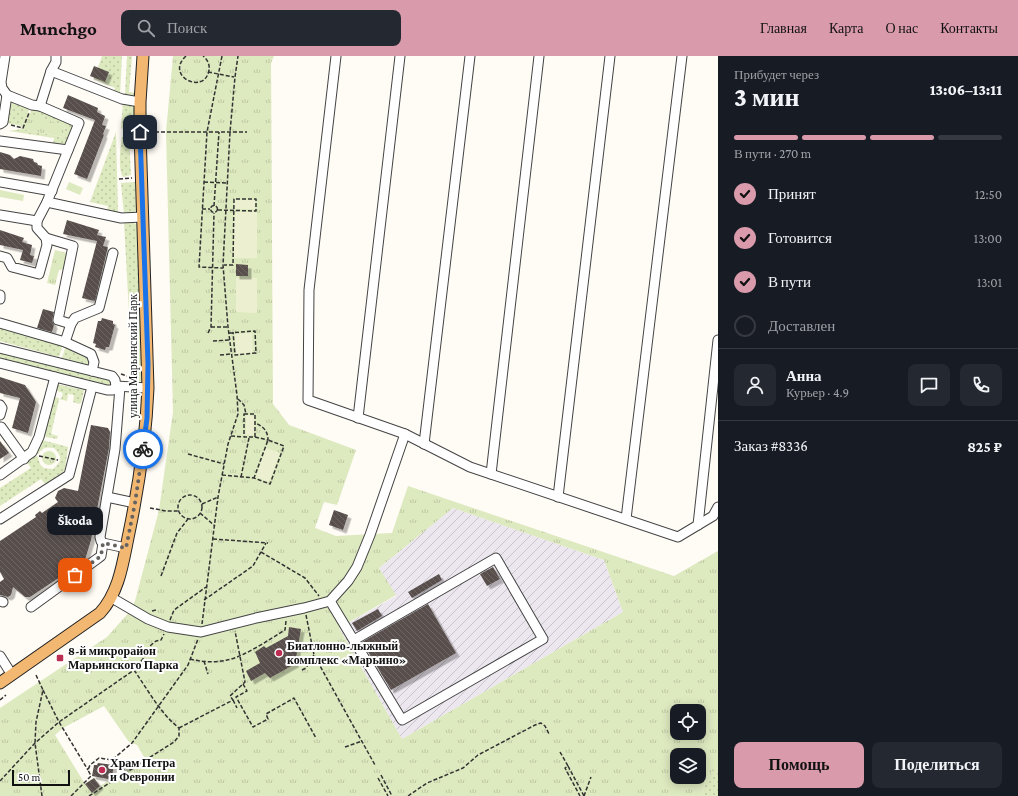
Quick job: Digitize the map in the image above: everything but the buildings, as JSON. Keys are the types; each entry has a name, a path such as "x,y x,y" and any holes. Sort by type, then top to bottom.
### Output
{"main road":[{"name":"улица Марьинский Парк","path":"0,683 95,618 106,607 112,598 120,575 135,503 144,446 148,388 141,186 140,102 144,56"}],"street":[{"path":"0,256 7,258 12,267 39,274 48,245 46,238 37,228 37,221 52,191 78,123 36,105 7,95 2,88 1,82 5,56"},
{"path":"36,105 56,62 56,56"},
{"path":"336,56 310,290 308,400 405,434 470,467 678,537 713,516 718,507"},
{"path":"358,418 400,56"},
{"path":"424,444 470,56"},
{"path":"491,474 539,56"},
{"path":"558,496 610,56"},
{"path":"626,519 682,56"},
{"path":"51,71 122,99 140,102"},
{"path":"2,123 7,95"},
{"path":"0,141 68,150"},
{"path":"0,182 52,191"},
{"path":"47,202 122,218 143,217"},
{"path":"0,215 37,221"},
{"path":"46,238 73,246 58,320 70,324"},
{"path":"65,342 70,324 74,318 99,308 113,253"},
{"path":"0,323 65,342 92,354 94,362 92,371"},
{"path":"698,525 718,340"},
{"path":"0,348 112,376 118,386 115,449 100,537 103,543 101,556 30,607"},
{"path":"0,363 107,390 113,390 118,386 148,388"},
{"path":"0,475 32,452 39,437 54,377"},
{"path":"0,520 69,475 92,387"},
{"path":"0,405 2,408 0,415"},
{"path":"0,425 24,459"},
{"path":"112,598 148,619 168,627 201,632 327,602 348,581 357,567 370,535 405,434"},
{"path":"107,497 135,503"},
{"path":"103,543 126,548"},
{"path":"327,602 354,640 402,720 543,639 496,558 354,640"},
{"path":"0,656 12,675"}],"path":[{"path":"186,56 180,63 180,68 183,77 192,82 201,81 205,78 208,72 209,65 202,56"},
{"path":"222,56 207,132 200,267 224,268"},
{"path":"88,770 90,765 99,758 112,760 132,743 188,665 201,632 218,497 224,464 238,414 228,333 223,264 230,132 238,56"},
{"path":"208,72 235,77"},
{"path":"2,123 23,128 36,105"},
{"path":"155,132 247,132"},
{"path":"202,209 211,209 211,207 214,206 219,132"},
{"path":"204,182 227,183"},
{"path":"214,213 218,210 233,210 256,211 256,199 234,199 233,210 233,265 223,264"},
{"path":"214,206 217,207 218,210"},
{"path":"208,333 211,327 214,213 211,212 211,209"},
{"path":"211,327 228,327"},
{"path":"220,355 256,354 254,331 228,333"},
{"path":"234,332 235,355"},
{"path":"213,341 229,340"},
{"path":"237,398 244,405 246,414 244,414 244,437"},
{"path":"246,414 255,414 255,437"},
{"path":"254,478 268,440 267,433 264,428 255,423"},
{"path":"222,475 254,478 270,484 284,446 255,437 231,436"},
{"path":"240,477 250,437"},
{"path":"32,452 39,456 58,460"},
{"path":"188,454 224,464"},
{"path":"192,495 202,504 200,513 195,518 188,519 181,515 179,511 180,501 185,496 192,495"},
{"path":"202,504 218,497"},
{"path":"150,508 166,511 179,511"},
{"path":"200,513 215,526"},
{"path":"161,576 177,533 188,519"},
{"path":"204,600 253,566 267,543 213,539"},
{"path":"261,552 306,578 327,602"},
{"path":"0,781 35,743 59,722 134,670 146,655 151,645 156,641 161,640 168,627 174,610 206,587"},
{"path":"304,608 314,655 375,765"},
{"path":"190,659 204,661 228,660 240,656 285,630 287,612"},
{"path":"234,624 245,682 230,696 237,708"},
{"path":"302,670 306,668 314,655"},
{"path":"204,661 208,674"},
{"path":"89,796 174,742 179,736 179,728 158,706 134,670"},
{"path":"36,675 59,722 91,776 71,796"},
{"path":"243,684 247,691 236,697 253,727 268,719 266,714 294,698 316,738"},
{"path":"42,796 35,743 36,722 43,690"},
{"path":"0,700 6,695"},
{"path":"179,728 233,700"},
{"path":"408,796 427,783 463,768 478,755 535,725 541,723 545,726 549,734"},
{"path":"345,747 363,741"},
{"path":"560,752 584,796"},
{"path":"568,766 565,768 580,796"},
{"path":"380,775 392,796"},
{"path":"584,796 591,777"},
{"path":"378,778 388,796"}],"shaded area":[{"path":"453,508 604,560 623,612 402,739 339,628 396,596 379,568"}],"green space":[{"path":"102,56 122,56 120,95 113,94 115,88 94,79"},
{"path":"127,56 132,56 129,92 136,93 134,96 125,95"},
{"path":"173,56 274,56 271,63 273,404 289,425 356,450 337,505 324,502 315,528 336,536 392,533 408,486 674,576 718,551 718,767 707,777 706,780 706,748 670,748 670,784 705,784 701,796 0,796 0,708 107,637 131,610 135,601 159,510 173,412 166,132","holes":["453,508 604,560 623,612 402,739 339,628 396,595 379,568","104,706 129,742 137,745 144,757 100,786 94,778 85,784 55,735 63,728"]},
{"path":"10,100 30,106 22,126 6,123"},
{"path":"123,103 130,104 135,107 134,130 124,130 121,128"},
{"path":"32,107 72,124 73,127 66,144 53,144 54,138 9,131 21,129 63,137 65,126 30,114"},
{"path":"26,112 65,126 63,137 21,129"},
{"path":"116,132 118,214 107,212 108,206 90,202"},
{"path":"122,137 129,137 131,175 123,177 120,169"},
{"path":"69,182 83,188 80,195 66,189"},
{"path":"136,182 137,210 131,214 124,214 121,183"},
{"path":"0,190 24,195 23,201 0,197"},
{"path":"234,200 255,200 255,209 234,209"},
{"path":"234,212 257,212 257,258 234,258"},
{"path":"124,222 132,222 138,225 143,379 139,384 130,384 130,331"},
{"path":"55,250 70,254 67,269 59,270 55,285 47,283"},
{"path":"236,278 257,278 257,313 236,312"},
{"path":"0,327 63,344 59,357 0,341"},
{"path":"252,333 253,353 236,354 235,334"},
{"path":"66,345 90,356 90,365 62,358"},
{"path":"0,350 112,379 112,387 0,361"},
{"path":"56,384 84,390 81,403 79,404 73,402 74,395 68,394 67,401 59,399 51,434 58,436 57,439 46,437 43,434 52,398 55,397 61,399 63,393 55,390"},
{"path":"246,415 254,416 254,435 246,435"},
{"path":"42,440 68,447 65,469 45,484 41,479 0,506 0,488 31,468 27,462 34,455 38,457 42,467 44,468 53,469 60,461 60,456 54,448 45,448 38,454 35,452"},
{"path":"266,448 280,453 269,482 256,477"},
{"path":"46,451 52,451 56,455 56,461 52,465 46,465 42,461 42,455"},
{"path":"718,767 718,796 701,796 707,777"}],"way so far":[{"path":"75,575 101,556 103,543 126,548 135,503 143,449"}],"place":[{"name":"Škoda","path":"75,575"},
{"name":"Биатлонно-лыжный комплекс «Марьино»","path":"279,653"},
{"name":"8-й микрорайон Марьинского Парка","path":"60,658"},
{"name":"Храм Петра и Февронии","path":"102,770"}],"route":[{"path":"140,132 148,364 147,418 143,449"}]}
